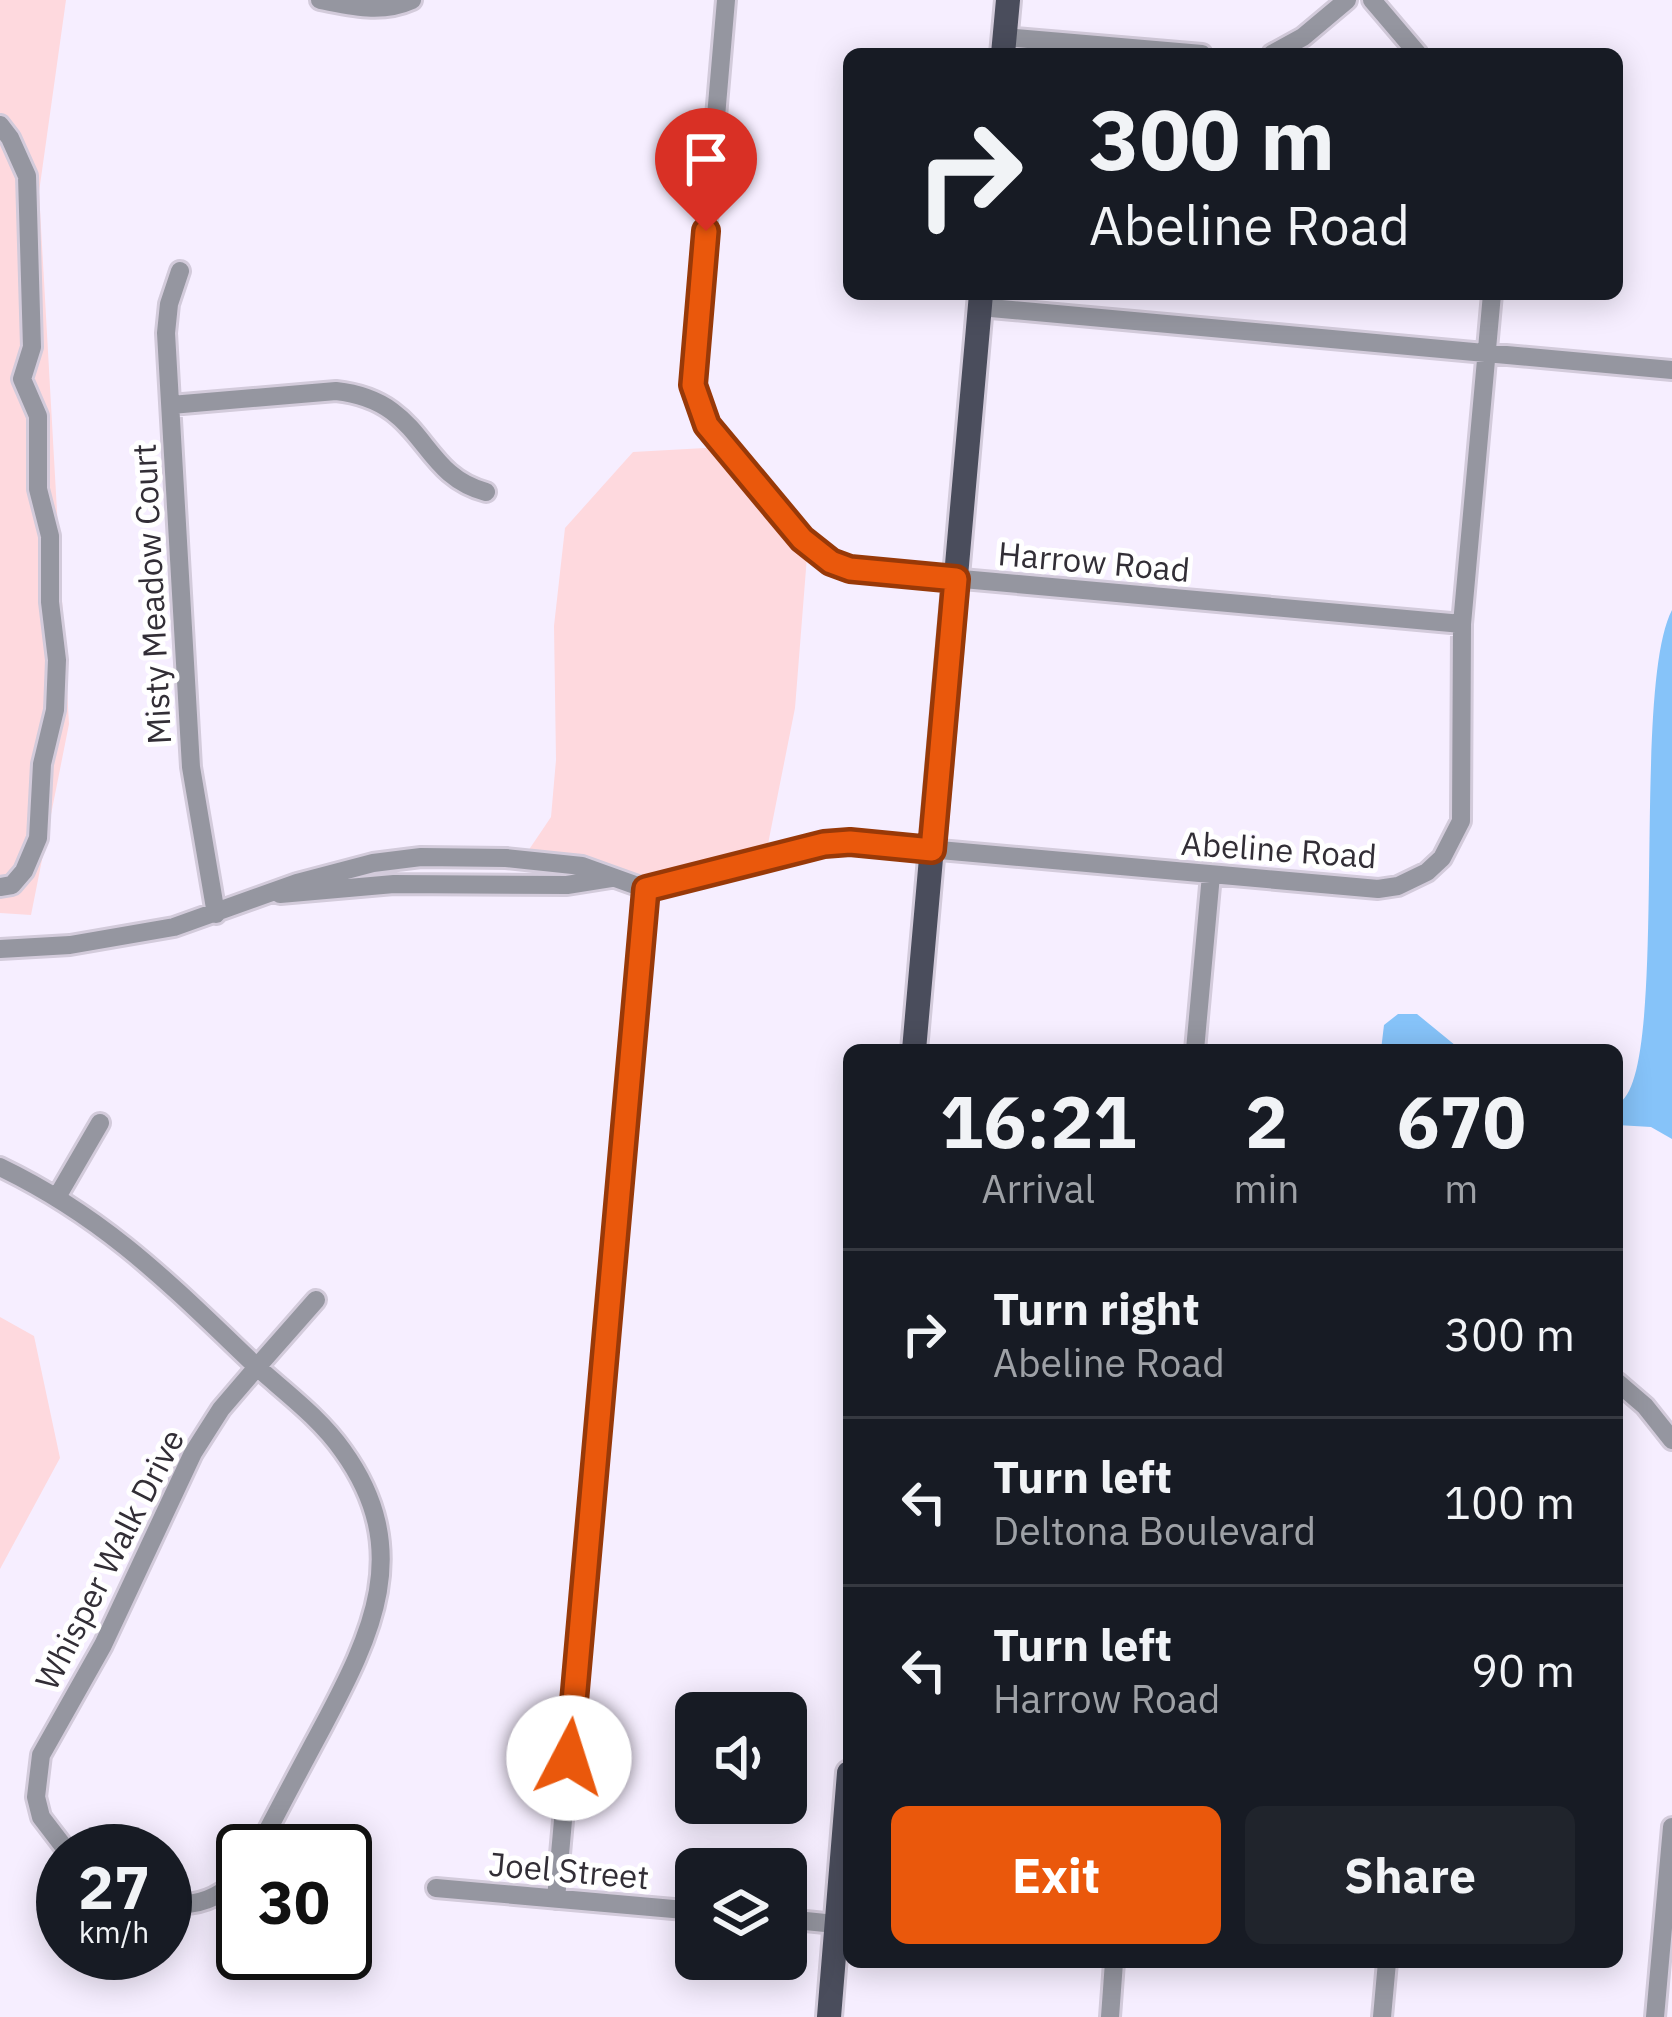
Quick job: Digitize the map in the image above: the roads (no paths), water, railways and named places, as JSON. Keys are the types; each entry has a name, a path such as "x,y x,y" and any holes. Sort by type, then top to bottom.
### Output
{"main road":[{"path":"1003,45 1008,0"},
{"path":"915,1044 981,301"},
{"path":"829,2017 843,1842"}],"street":[{"path":"320,0 384,9 412,0"},
{"name":"Harrow Road","path":"726,0 693,369 698,406 707,425 813,550 850,569 1462,624"},
{"path":"1283,48 1347,0"},
{"path":"1372,0 1413,48"},
{"path":"1003,45 1069,48"},
{"path":"0,125 28,176 32,347 22,379 38,416 38,489 50,536 50,602 57,660 38,838 24,871 12,885 0,887"},
{"name":"Misty Meadow Court","path":"180,271 166,333 191,767 216,914"},
{"name":"Abeline Road","path":"646,889 824,844 850,842 1378,889 1413,880 1442,858 1461,821 1464,800 1462,624 1491,300"},
{"path":"981,301 1672,370"},
{"path":"171,405 354,393 393,409 448,473 486,492"},
{"path":"0,949 70,945 174,927 373,863 422,857 582,866 646,889 556,1899"},
{"path":"1196,1044 1211,874"},
{"path":"269,894 394,884 567,885 614,878"},
{"path":"57,1197 100,1123"},
{"path":"0,1167 57,1197 131,1247 325,1427 352,1466 374,1515 381,1580 362,1652 270,1824"},
{"name":"Whisper Walk Drive","path":"46,1824 36,1797 41,1755 104,1645 193,1453 221,1408 316,1300"},
{"path":"1623,1387 1646,1406 1672,1440"},
{"path":"1654,2017 1672,1827"},
{"name":"Joel Street","path":"436,1888 675,1909"},
{"path":"807,1921 836,1924"},
{"path":"1110,2017 1114,1968"},
{"path":"1382,2017 1386,1968"}],"water":[{"path":"1672,610 1672,1139 1651,1127 1623,1125 1623,1095 1633,1080 1643,1029 1653,719 1660,654"},
{"path":"1398,1014 1417,1014 1454,1044 1382,1044 1384,1025"}]}
